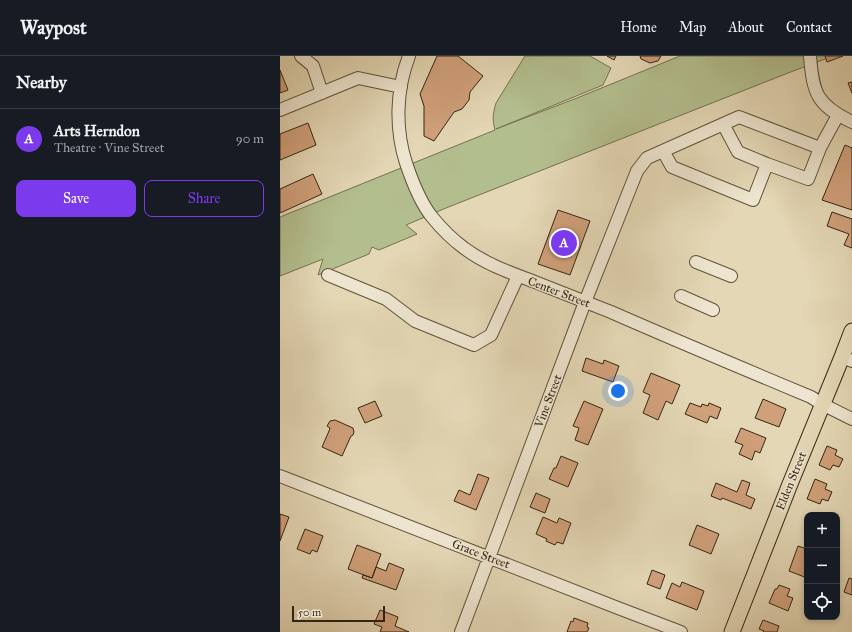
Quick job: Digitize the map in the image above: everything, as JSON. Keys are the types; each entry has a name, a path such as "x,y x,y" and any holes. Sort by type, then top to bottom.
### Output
{"main road":[{"name":"Elden Street","path":"732,632 822,404 847,359 852,331"}],"street":[{"path":"301,56 313,66 322,93"},
{"name":"Center Street","path":"409,56 401,87 399,109 403,154 419,196 431,216 464,248 484,261 518,276 585,302 811,398 852,418"},
{"path":"810,56 813,81 817,93 823,103 838,116 852,122"},
{"path":"280,110 358,78 401,87"},
{"path":"723,124 738,152 808,179 820,148 838,116"},
{"name":"Vine Street","path":"461,632 585,302 637,171 646,158 740,117 820,148"},
{"path":"663,151 672,167 753,200 767,164"},
{"path":"696,262 731,276"},
{"path":"328,275 386,299 415,321 474,345 491,335 518,276"},
{"path":"682,296 713,310"},
{"name":"Grace Street","path":"280,476 681,632"}],"green space":[{"path":"525,56 590,56 611,68 603,85 496,129 680,56 833,56 406,225 417,234 379,250 372,247 369,254 318,275 323,259 280,276 280,217 495,130 493,116 496,103"}],"building":[{"path":"437,56 458,56 483,76 470,92 469,100 462,109 454,112 434,141 424,136 424,106 420,94"},
{"path":"607,56 616,56 614,60"},
{"path":"640,56 661,56 658,61 650,63 641,59"},
{"path":"825,56 843,56 827,62"},
{"path":"280,70 288,90 280,93"},
{"path":"852,82 852,93 848,83"},
{"path":"308,123 316,145 280,160 280,134"},
{"path":"845,145 852,148 852,210 822,200"},
{"path":"313,174 322,194 280,213 280,189"},
{"path":"558,210 590,221 570,275 538,264"},
{"path":"832,212 852,219 852,248 844,245 849,234 827,226"},
{"path":"586,358 603,364 604,360 619,366 613,382 582,371"},
{"path":"651,373 680,385 672,404 666,401 658,420 643,413 650,395 643,392"},
{"path":"763,399 786,409 779,427 755,418"},
{"path":"375,401 382,416 365,423 358,408"},
{"path":"584,401 603,409 588,445 575,440 579,428 573,426"},
{"path":"690,403 701,407 702,404 708,406 709,403 721,408 717,419 710,416 707,423 685,414"},
{"path":"335,420 353,428 354,432 342,456 322,447 330,428 327,426 330,421"},
{"path":"741,428 766,438 760,453 755,451 752,460 739,454 743,445 735,442"},
{"path":"827,446 837,450 835,455 843,459 839,467 833,465 830,470 819,465"},
{"path":"561,456 578,463 568,487 549,479"},
{"path":"478,474 489,478 476,510 454,501 459,490 470,495"},
{"path":"815,479 827,484 825,489 832,492 828,501 822,499 820,504 807,499"},
{"path":"742,480 750,483 746,495 755,499 751,509 722,498 721,500 711,496 716,483 737,492"},
{"path":"536,493 550,499 545,513 530,507"},
{"path":"280,514 289,517 280,541"},
{"path":"543,517 557,523 559,518 571,523 563,544 557,542 555,545 536,534"},
{"path":"697,525 719,534 711,554 689,545"},
{"path":"305,529 323,536 317,552 312,550 310,554 297,549"},
{"path":"357,545 381,554 372,578 348,569"},
{"path":"798,546 804,548 804,577 789,571"},
{"path":"389,563 404,569 396,590 362,578 363,575 372,578 376,567 386,571"},
{"path":"652,570 665,575 660,589 647,584"},
{"path":"849,578 852,579 852,595 844,592"},
{"path":"682,582 704,591 697,610 666,598 672,583 680,587"},
{"path":"779,585 790,589 787,596 793,598 788,611 769,603 775,589 777,589"},
{"path":"380,610 398,617 395,626 409,632 380,632 382,627 374,624"},
{"path":"574,618 588,623 587,627 589,628 587,632 567,632 571,621 573,622"},
{"path":"763,620 779,626 777,632 763,632 764,631 759,629"}],"place":[{"name":"Arts Herndon","path":"564,243"}]}
